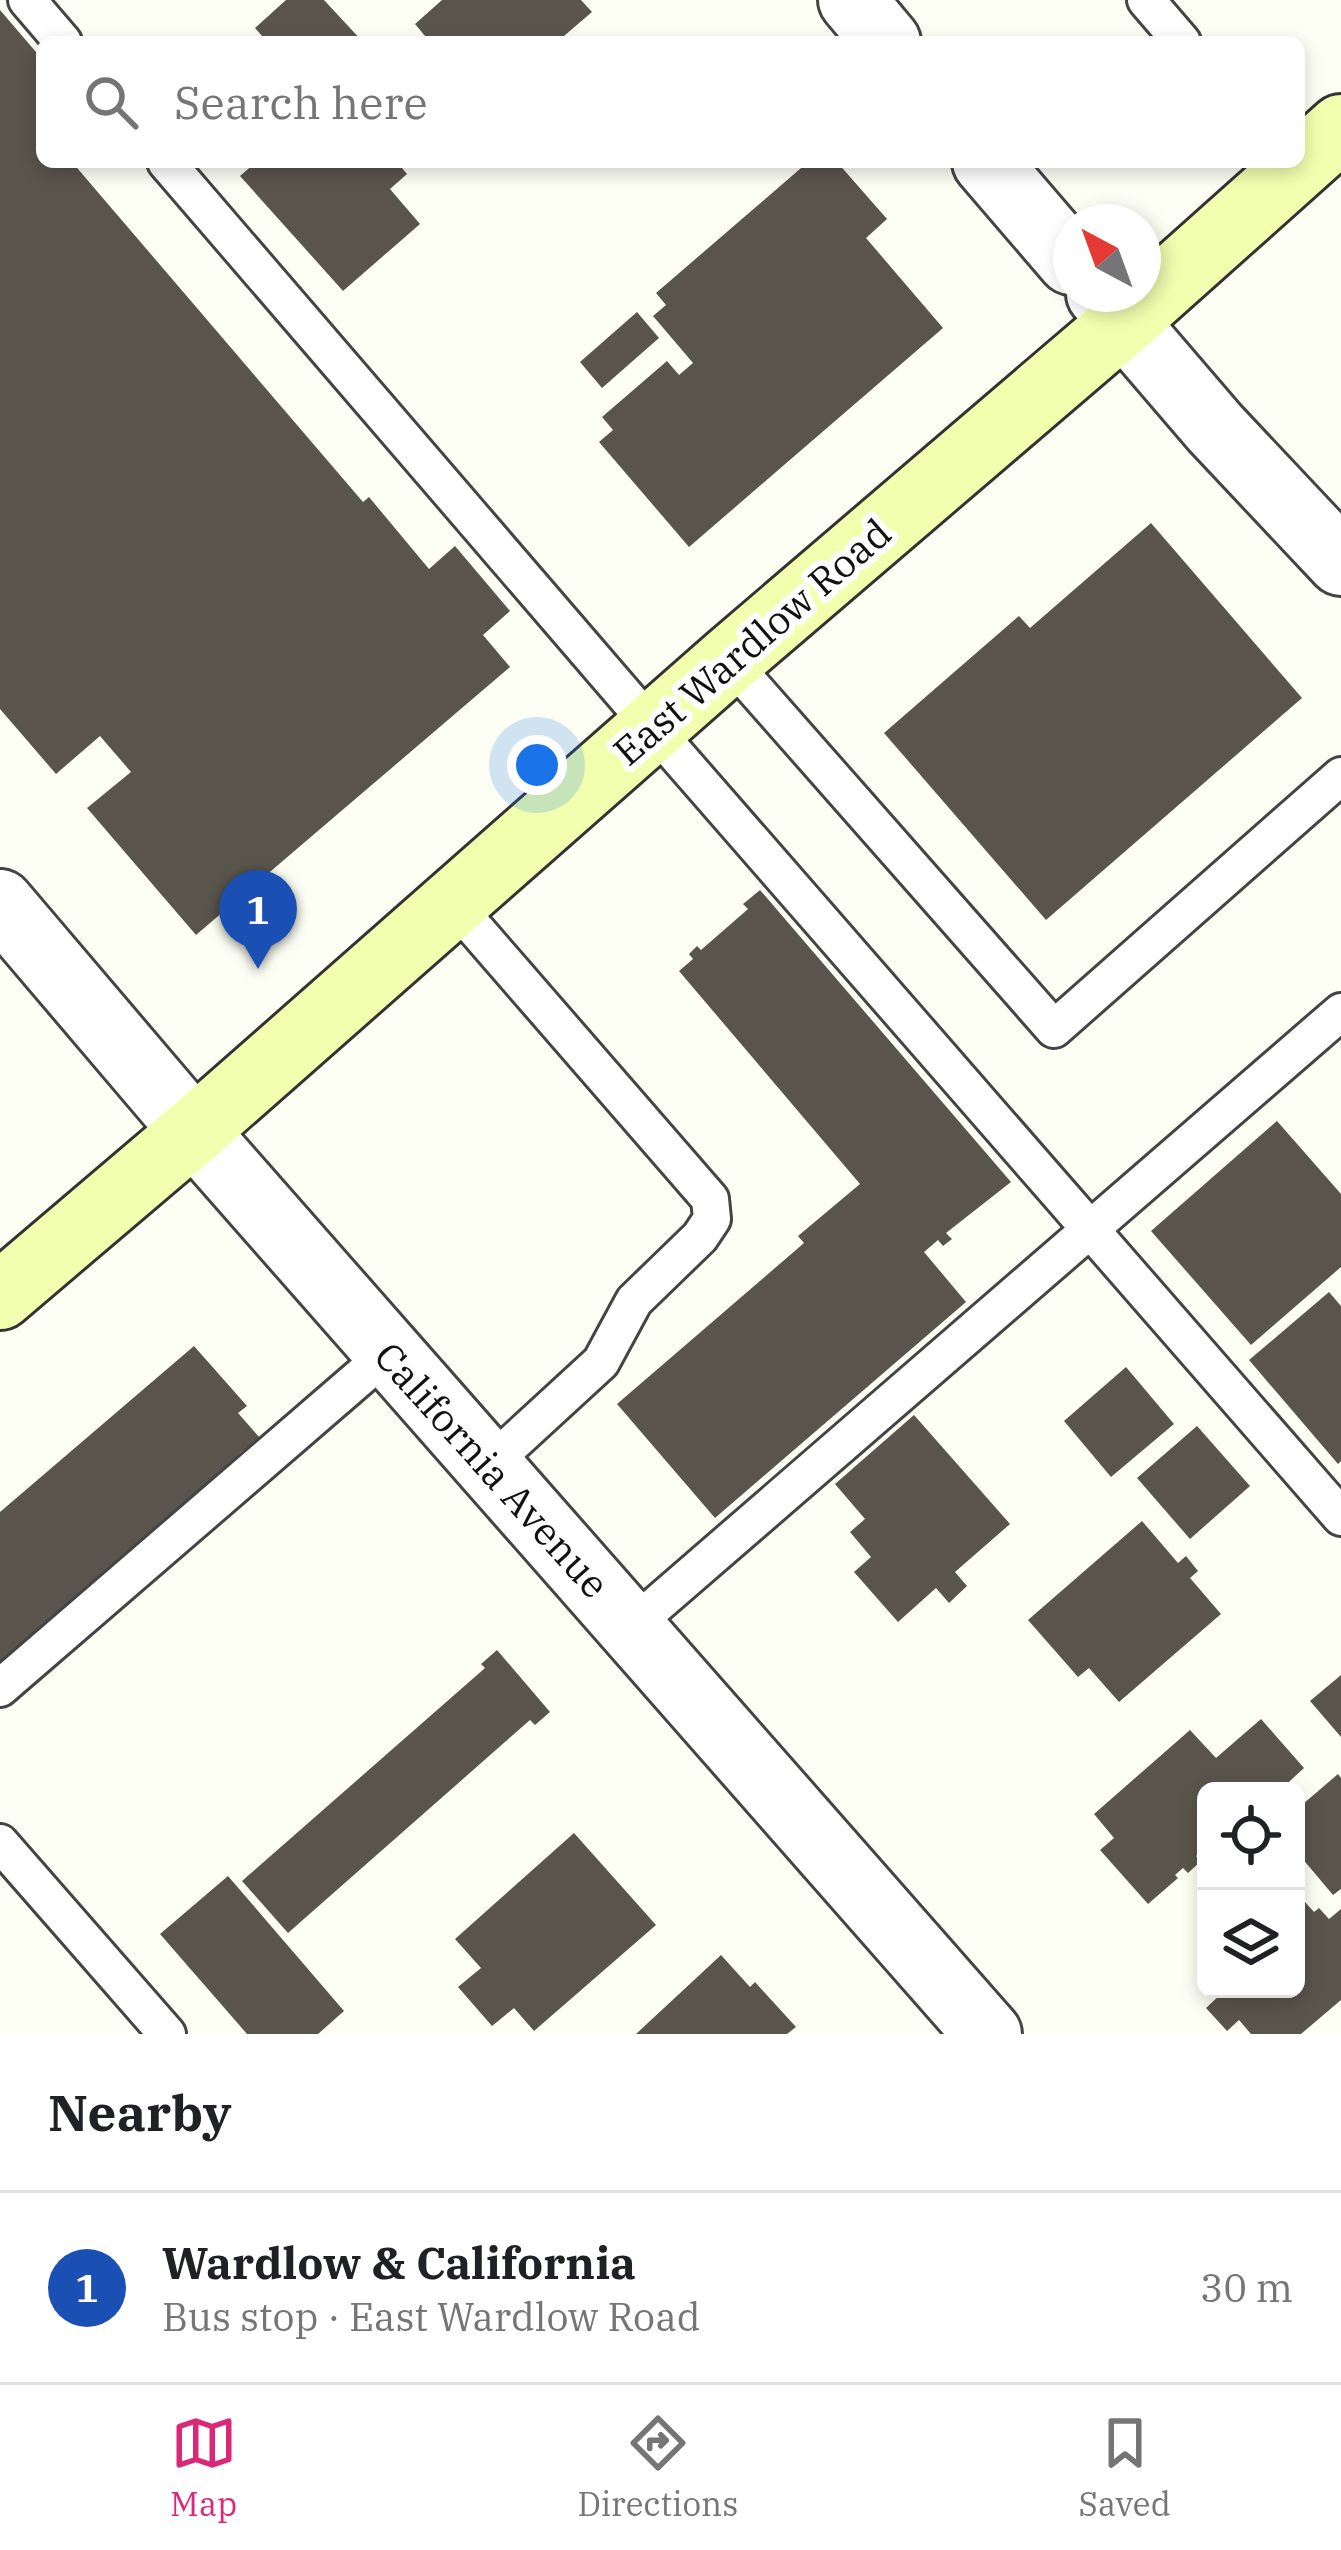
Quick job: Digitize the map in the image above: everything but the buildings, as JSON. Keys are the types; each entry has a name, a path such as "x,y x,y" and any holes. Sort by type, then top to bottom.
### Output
{"main road":[{"name":"East Wardlow Road","path":"1161,269 1288,168"},
{"name":"East Wardlow Road","path":"0,1296 653,728 1108,312"}],"street":[{"path":"852,0 881,36"},
{"path":"991,168 1053,240"},
{"path":"1115,312 1215,428 1341,562"},
{"name":"California Avenue","path":"0,902 194,1131 988,2034"}],"lane":[{"path":"27,0 58,36"},
{"path":"1145,0 1177,36"},
{"path":"171,168 1341,1516"},
{"path":"729,660 1054,1029 1341,776"},
{"path":"452,902 710,1199 712,1219 700,1237 634,1301 602,1362 489,1465"},
{"path":"632,1626 1341,1012"},
{"path":"0,1688 388,1353"},
{"path":"0,1843 167,2034"}],"place":[{"name":"Wardlow & California","path":"258,969"}]}
